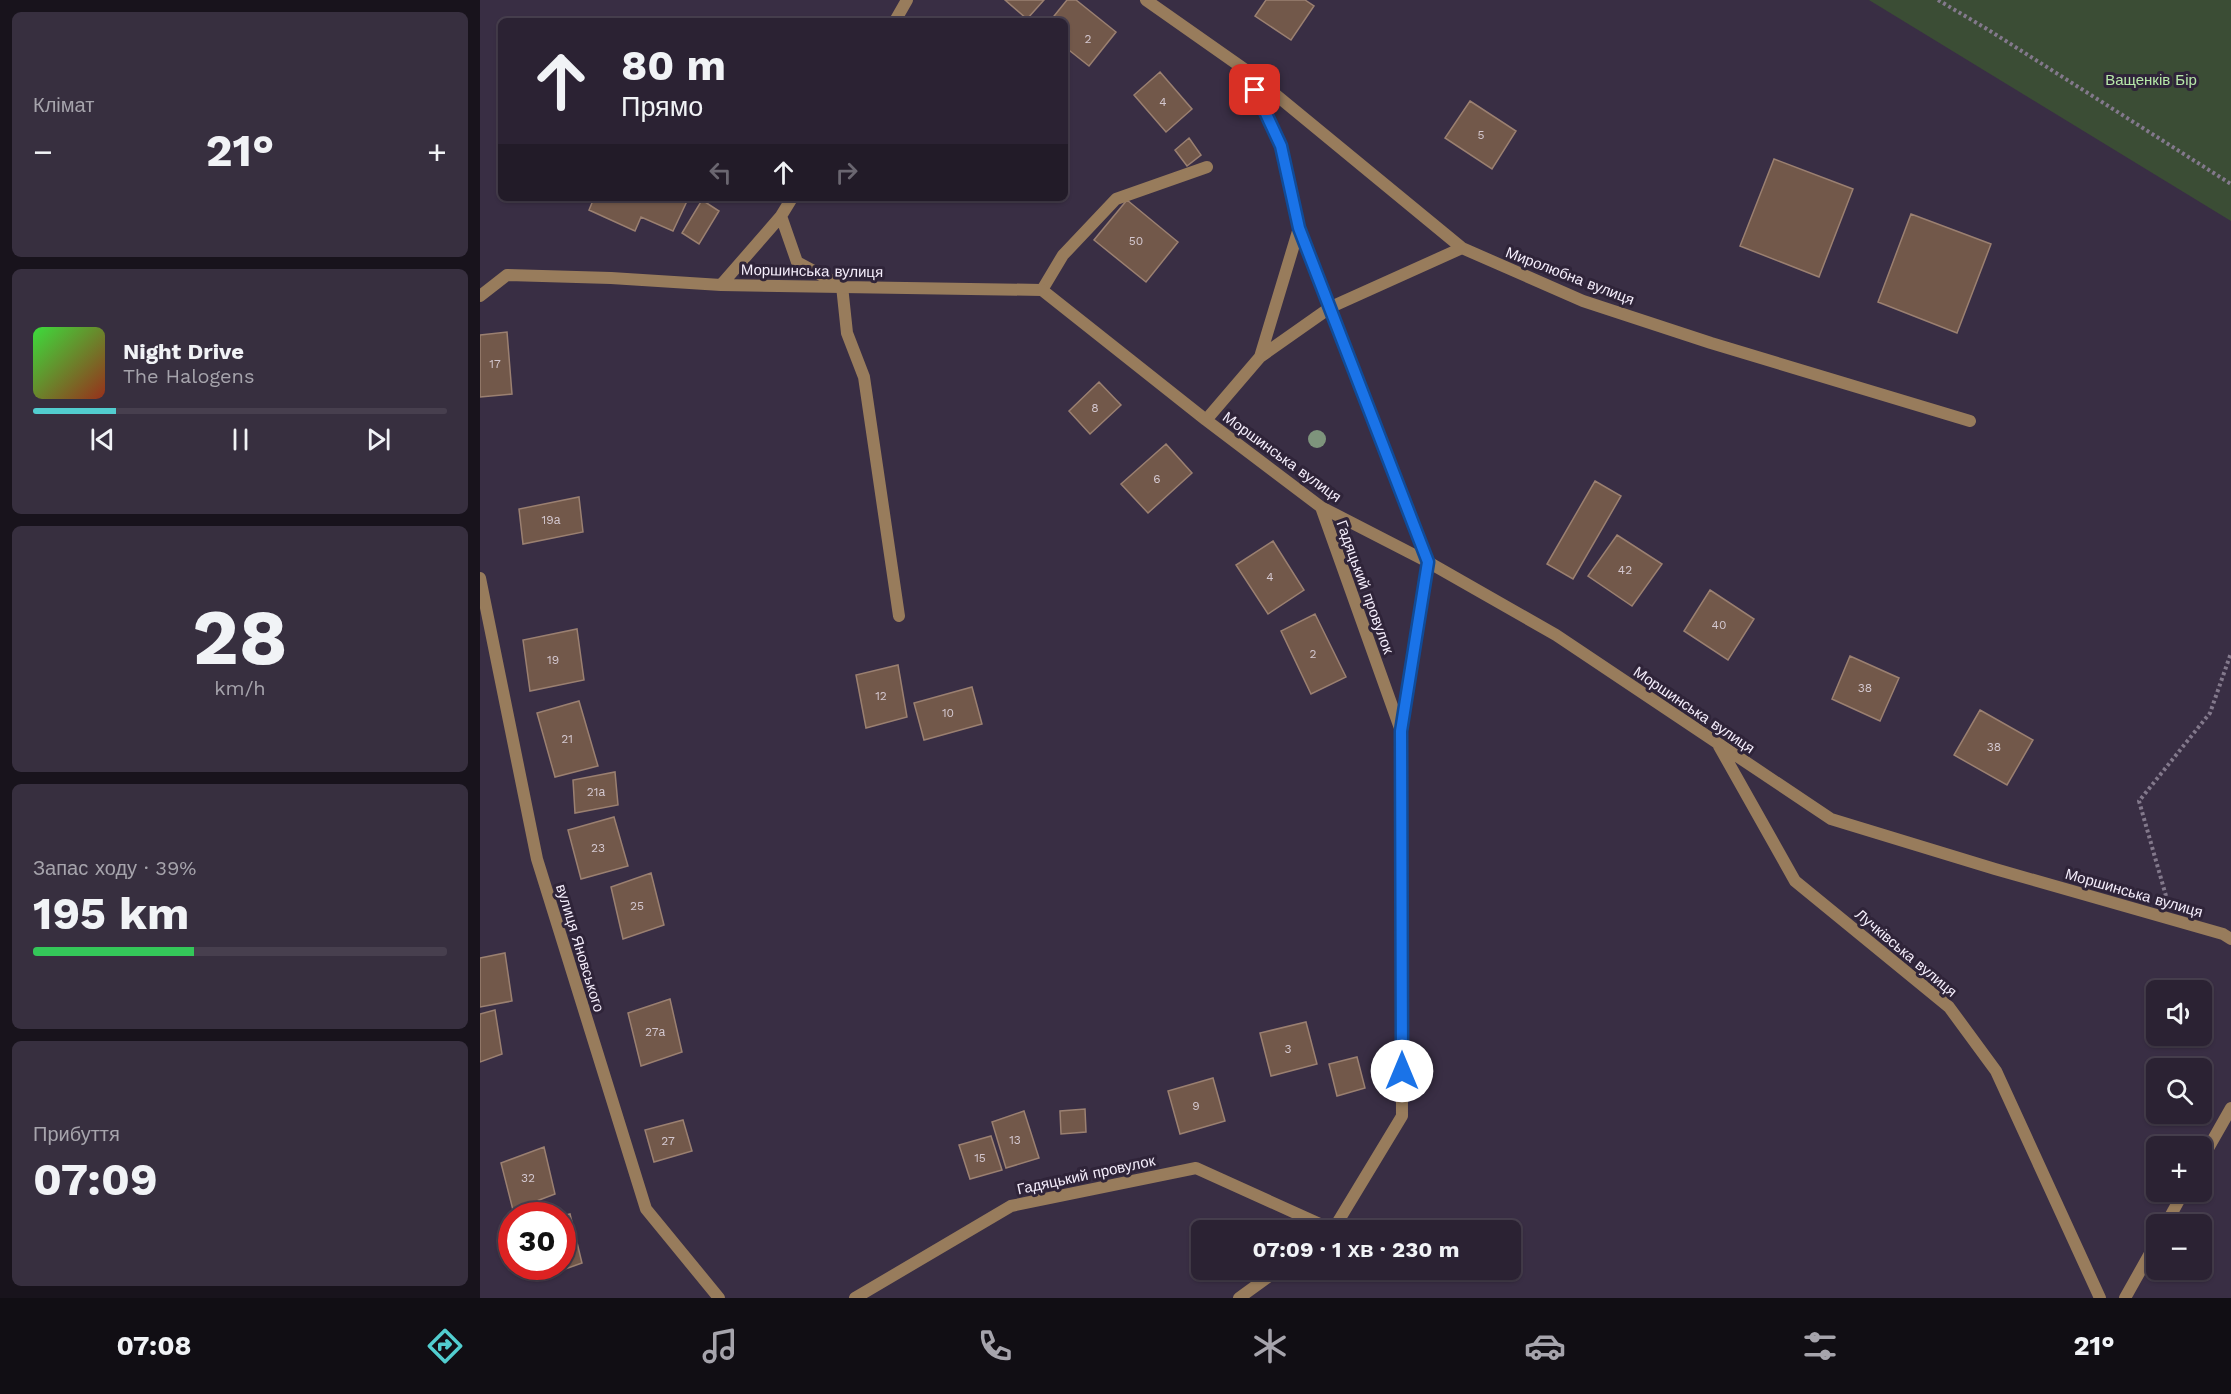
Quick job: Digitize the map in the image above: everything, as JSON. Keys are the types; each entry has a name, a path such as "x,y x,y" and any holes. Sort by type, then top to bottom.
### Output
{"street":[{"path":"897,18 907,0"},
{"name":"Миролюбна вулиця","path":"1146,0 1247,71 1462,248 1583,301 1711,343 1970,421"},
{"path":"1247,71 1281,146 1299,228 1428,562 1401,731"},
{"path":"1042,290 1063,255 1116,199 1207,167"},
{"path":"721,285 781,216 790,201"},
{"path":"781,216 798,262 842,286 847,333 864,376 899,616"},
{"path":"1260,357 1299,228"},
{"path":"1206,420 1260,357 1331,307 1462,248"},
{"name":"Моршинська вулиця","path":"480,296 507,275 611,278 721,285 1042,290 1206,420 1321,507 1428,562 1556,635 1831,819 1995,869 2223,934 2231,939"},
{"name":"Гадяцький провулок","path":"1321,507 1401,731 1402,1116 1339,1220"},
{"name":"вулиця Яновського","path":"480,578 537,859 646,1209 719,1298"},
{"name":"Лучківська вулиця","path":"1718,744 1795,881 1949,1007 1996,1071 2100,1298"},
{"path":"2212,1142 2231,1111"},
{"name":"Гадяцький провулок","path":"855,1298 1011,1206 1196,1168 1311,1220"},
{"path":"2125,1298 2146,1261"},
{"path":"1239,1298 1264,1280"}],"path":[{"path":"1938,0 2231,184"},
{"path":"2172,919 2139,801 2210,713 2231,652"}],"green space":[{"name":"Ващенків Бір","path":"1869,0 2231,0 2231,221"}],"building":[{"path":"1005,0 1044,0 1026,18"},
{"path":"1067,0 1076,0 1116,32 1089,66 1068,49 1068,18 1052,18"},
{"path":"1266,0 1305,0 1314,6 1291,40 1255,16"},
{"path":"1160,72 1192,109 1166,132 1134,95"},
{"path":"1470,101 1516,131 1492,169 1445,138"},
{"path":"1189,138 1201,155 1187,166 1175,150"},
{"path":"1774,159 1853,189 1819,277 1740,246"},
{"path":"1127,200 1178,242 1146,282 1094,240"},
{"path":"593,201 687,201 673,231 641,217 635,231 589,210"},
{"path":"701,201 719,211 699,244 682,233"},
{"path":"1911,214 1991,244 1957,333 1878,302"},
{"path":"507,332 512,394 480,397 480,335"},
{"path":"1099,382 1121,405 1090,434 1069,411"},
{"path":"1166,444 1192,473 1148,513 1121,484"},
{"path":"1595,481 1621,496 1573,579 1547,564"},
{"path":"579,497 583,532 523,544 519,509"},
{"path":"1617,535 1662,564 1632,606 1588,576"},
{"path":"1273,541 1304,590 1268,614 1236,565"},
{"path":"1710,590 1754,619 1728,660 1684,631"},
{"path":"1315,614 1346,677 1311,694 1281,631"},
{"path":"577,629 584,680 530,691 523,640"},
{"path":"1850,656 1899,678 1880,721 1832,699"},
{"path":"898,665 907,717 866,728 856,675"},
{"path":"972,687 982,724 924,740 914,703"},
{"path":"579,701 598,766 555,777 537,713"},
{"path":"1980,710 2033,740 2007,785 1954,755"},
{"path":"615,772 618,805 575,813 573,780"},
{"path":"614,817 628,866 581,879 568,830"},
{"path":"651,873 664,925 623,939 611,887"},
{"path":"505,953 512,1001 480,1007 480,958"},
{"path":"670,999 682,1052 641,1066 628,1013"},
{"path":"495,1010 502,1054 480,1062 480,1014"},
{"path":"1306,1022 1317,1064 1271,1076 1260,1033"},
{"path":"1357,1057 1365,1088 1337,1096 1329,1064"},
{"path":"1213,1078 1225,1121 1180,1134 1168,1091"},
{"path":"1085,1109 1086,1132 1061,1134 1060,1111"},
{"path":"1024,1111 1039,1158 1006,1168 992,1122"},
{"path":"683,1120 692,1151 654,1162 645,1130"},
{"path":"991,1136 1002,1170 970,1179 959,1145"},
{"path":"544,1147 555,1194 534,1202 511,1202 501,1163"},
{"path":"576,1238 582,1263 576,1265"}],"route":[{"path":"1255,90 1281,146 1299,228 1428,562 1401,731 1402,1071"}]}
